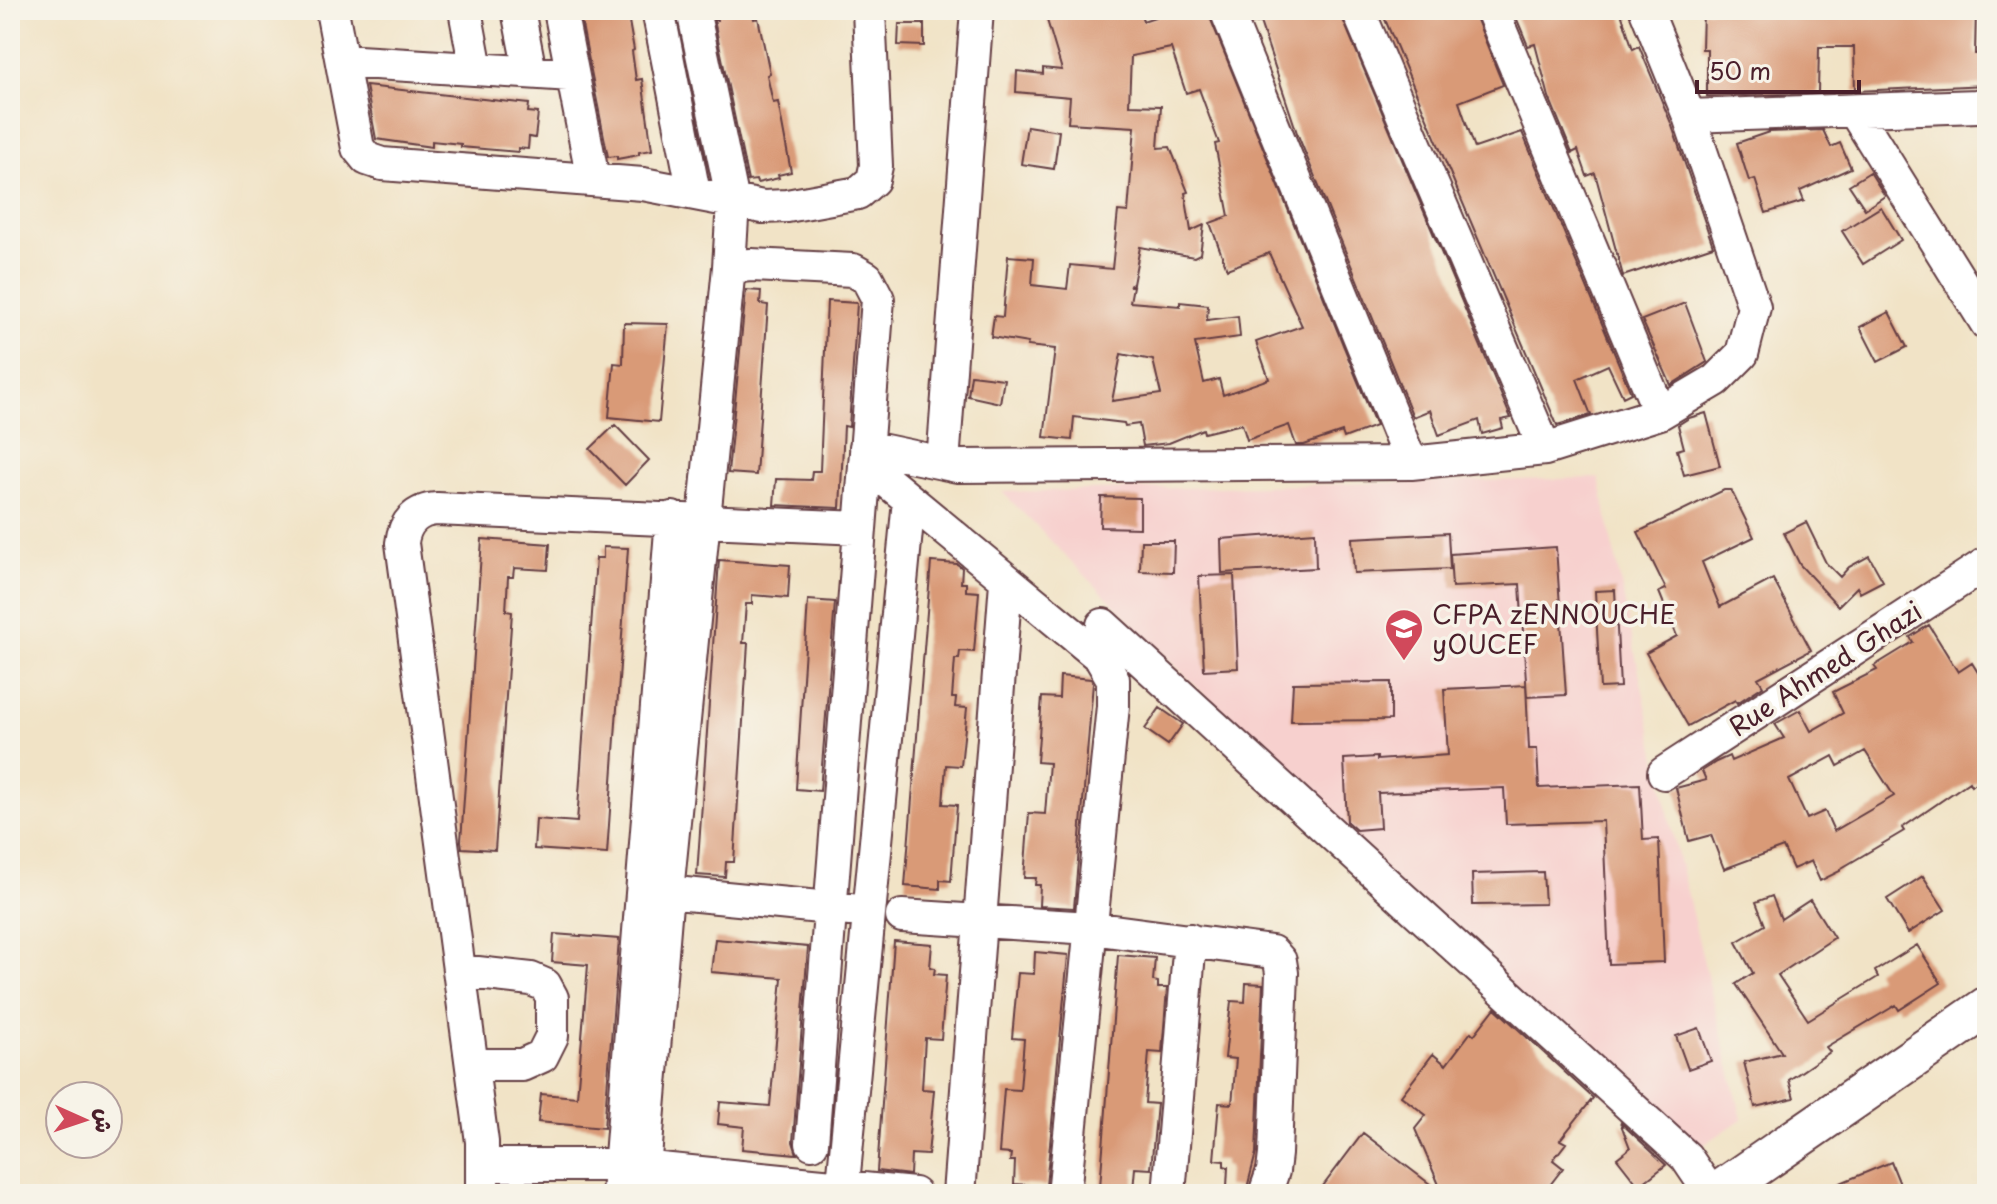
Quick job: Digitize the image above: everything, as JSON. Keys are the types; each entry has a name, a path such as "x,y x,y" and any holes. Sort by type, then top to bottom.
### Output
{"main road":[{"path":"1714,1194 1987,1007"}],"street":[{"path":"332,10 358,148 367,159 382,164 593,179 694,193 763,207 787,206 858,193 873,180 876,166 869,10"},
{"path":"465,10 476,69"},
{"path":"518,10 530,72"},
{"path":"560,10 593,179"},
{"path":"658,10 694,193"},
{"path":"655,891 705,520 733,202 693,10"},
{"path":"943,463 977,10"},
{"path":"1226,10 1411,463"},
{"path":"1358,10 1545,449"},
{"path":"1492,10 1660,413"},
{"path":"866,455 957,466 1411,463 1545,449 1660,413 1716,380 1742,354 1754,307 1689,116 1646,10"},
{"path":"342,61 572,75"},
{"path":"1689,116 1855,112 1987,103"},
{"path":"1855,112 1987,324"},
{"path":"729,267 751,265 853,270 872,284 878,307 812,1143"},
{"path":"866,455 909,500 1100,657 1113,679 1064,1194"},
{"path":"827,1190 869,913 909,500"},
{"path":"860,528 437,509 420,513 407,525 402,543 472,1065 483,1179 631,1180 914,1194"},
{"path":"631,1180 655,891 672,518"},
{"name":"Rue Ahmed Ghazi","path":"1664,773 1987,563"},
{"path":"959,1194 1006,582"},
{"path":"1103,625 1686,1157 1714,1194"},
{"path":"655,891 869,913"},
{"path":"902,916 1091,928 1267,950 1280,961 1282,973 1275,1154 1265,1194"},
{"path":"1169,1194 1190,940"},
{"path":"460,971 538,981 550,990 552,998 552,1036 542,1056 522,1065 472,1065"}],"shaded area":[{"name":"CFPA zENNOUCHE yOUCEF","path":"1599,478 1672,831 1742,1119 1674,1165 1002,492"}],"building":[{"path":"579,10 627,10 636,80 642,79 652,150 617,159 617,156 608,157"},
{"path":"715,10 752,10 754,19 758,18 773,103 778,102 791,172 778,175 779,178 757,183 756,180 748,181 714,20 717,20"},
{"path":"1044,10 1069,10 1071,17 1102,10 1102,14 1140,10 1143,21 1176,10 1207,10 1376,426 1344,438 1342,432 1296,445 1289,425 1247,440 1242,424 1204,433 1203,429 1169,443 1143,446 1139,424 1125,426 1124,423 1074,417 1072,440 1044,437 1055,349 991,337 994,316 1003,317 1008,256 1034,258 1032,285 1067,289 1070,265 1112,269 1118,211 1128,212 1135,127 1068,123 1070,97 1016,92 1017,71 1043,74 1043,68 1062,70","holes":["1171,48 1186,93 1199,89 1219,143 1215,144 1229,216 1210,223 1227,269 1269,253 1302,326 1256,342 1269,379 1223,395 1219,379 1204,383 1195,343 1240,337 1238,316 1207,320 1208,305 1130,302 1133,286 1129,286 1133,284 1140,247 1194,257 1200,254 1204,225 1191,231 1185,193 1188,192 1170,147 1158,148 1161,106 1129,105 1131,56","1121,354 1153,360 1161,394 1112,401"]},
{"path":"1247,10 1339,10 1511,418 1501,420 1503,428 1482,434 1479,420 1439,435 1430,410 1413,417 1297,133 1260,22 1252,24"},
{"path":"1381,10 1473,10 1503,85 1459,102 1475,148 1522,132 1631,393 1623,397 1608,365 1577,379 1591,415 1557,425"},
{"path":"1513,10 1620,10 1633,49 1639,46 1671,123 1713,246 1623,276 1595,173 1587,176 1578,150 1572,153 1549,97 1535,44 1528,46"},
{"path":"1703,10 1976,10 1975,54 1987,54 1987,85 1855,91 1854,47 1819,47 1818,93 1707,96 1707,49 1702,49"},
{"path":"899,24 924,24 924,46 898,45"},
{"path":"366,86 529,104 528,112 538,113 535,138 529,137 528,149 518,148 518,152 432,141 432,147 376,139"},
{"path":"1027,126 1059,131 1054,169 1021,164"},
{"path":"1823,130 1831,147 1840,143 1851,168 1800,191 1804,201 1766,213 1755,179 1749,181 1737,143 1769,132"},
{"path":"1870,172 1885,196 1865,209 1849,185"},
{"path":"1881,207 1901,240 1863,264 1842,231"},
{"path":"746,290 761,291 760,304 768,305 756,475 728,473"},
{"path":"827,301 857,303 849,427 844,426 840,508 774,505 776,479 811,480 812,471 820,471"},
{"path":"1685,303 1707,362 1671,385 1642,320"},
{"path":"1889,312 1907,347 1878,362 1860,327"},
{"path":"624,323 668,324 659,422 609,417 614,363 623,364"},
{"path":"971,375 1004,379 1000,403 968,396"},
{"path":"1706,413 1720,466 1684,475 1677,450 1684,448 1678,425"},
{"path":"615,425 649,460 625,485 590,449"},
{"path":"1724,490 1731,490 1754,537 1702,562 1720,607 1773,579 1811,650 1758,678 1763,686 1737,703 1735,700 1688,726 1646,653 1677,636 1659,592 1666,589 1638,532"},
{"path":"1101,497 1140,498 1140,528 1100,527"},
{"path":"1806,522 1826,563 1840,577 1849,567 1869,556 1883,581 1860,593 1857,587 1838,606 1800,565 1784,533"},
{"path":"1315,532 1316,568 1222,573 1221,539"},
{"path":"1448,533 1450,569 1354,573 1352,538"},
{"path":"482,539 550,544 548,570 514,568 513,577 508,577 506,611 512,612 495,850 462,848 461,841"},
{"path":"1141,541 1174,541 1173,572 1140,571"},
{"path":"603,547 628,548 607,854 534,849 536,819 577,822 596,558 603,558"},
{"path":"1556,547 1566,695 1527,697 1520,584 1452,587 1450,554"},
{"path":"719,560 790,565 788,598 752,595 752,604 746,604 743,643 748,643 734,862 726,862 725,877 697,875"},
{"path":"931,562 957,564 962,568 961,583 966,583 966,591 979,592 974,652 960,651 959,659 955,659 952,698 956,698 955,707 967,708 961,766 946,765 943,804 957,805 951,881 940,880 940,889 905,886"},
{"path":"1234,575 1238,668 1204,670 1199,576"},
{"path":"1615,590 1620,687 1600,688 1595,591"},
{"path":"808,600 835,602 820,791 796,789"},
{"path":"1929,625 1958,672 1972,663 1987,687 1987,776 1971,786 1969,782 1902,828 1904,831 1820,881 1811,861 1793,869 1783,847 1724,869 1711,835 1689,841 1676,788 1706,780 1702,771 1716,762 1729,756 1731,761 1784,738 1775,724 1800,710 1811,731 1843,713 1833,692 1877,670 1874,666 1913,642 1910,637","holes":["1865,751 1894,796 1834,831 1825,811 1807,819 1789,780 1833,756 1838,766"]},
{"path":"1060,676 1091,679 1093,683 1074,908 1039,906 1040,885 1035,885 1036,878 1024,878 1029,813 1045,814 1049,763 1037,762 1042,697 1059,698"},
{"path":"1391,682 1391,720 1291,721 1293,683"},
{"path":"1526,685 1529,749 1537,749 1539,788 1640,784 1643,840 1659,839 1664,962 1609,964 1603,821 1506,824 1504,788 1378,793 1380,828 1356,830 1347,822 1344,759 1448,755 1444,689"},
{"path":"1160,708 1183,724 1168,745 1145,729"},
{"path":"1543,872 1545,904 1473,905 1472,874"},
{"path":"1923,876 1945,910 1908,933 1887,899"},
{"path":"1772,896 1781,919 1810,900 1834,938 1778,975 1808,1020 1878,977 1875,971 1917,945 1941,983 1899,1010 1896,1005 1826,1047 1830,1052 1789,1080 1794,1098 1755,1107 1744,1062 1782,1053 1736,984 1753,973 1736,942 1765,925 1756,902"},
{"path":"554,934 619,939 604,1128 538,1122 541,1094 577,1097 588,965 552,962"},
{"path":"715,939 808,947 793,1142 797,1154 742,1149 744,1127 718,1124 720,1102 770,1106 782,978 711,972"},
{"path":"894,941 932,944 930,967 935,968 934,974 946,975 941,1039 925,1038 922,1089 934,1090 928,1155 911,1154 910,1175 877,1171"},
{"path":"1035,952 1068,955 1046,1186 1014,1184 1015,1161 1010,1161 1011,1154 999,1153 1004,1089 1020,1090 1024,1039 1012,1038 1018,973 1034,974"},
{"path":"1118,955 1155,958 1153,981 1158,982 1158,988 1167,988 1162,1053 1149,1052 1145,1103 1157,1104 1151,1169 1135,1168 1133,1190 1100,1187"},
{"path":"1246,983 1263,984 1256,1153 1247,1188 1227,1187 1228,1167 1224,1166 1224,1161 1214,1160 1219,1103 1232,1104 1236,1059 1225,1058 1231,1001 1245,1002"},
{"path":"1495,1008 1593,1098 1560,1140 1566,1143 1553,1160 1563,1168 1543,1194 1443,1194 1415,1129 1426,1115 1401,1096 1433,1054 1446,1065 1471,1032 1474,1035"},
{"path":"1699,1028 1711,1061 1688,1069 1676,1036"},
{"path":"1620,1122 1666,1165 1639,1186 1617,1158 1630,1148"},
{"path":"1363,1133 1443,1194 1317,1194"},
{"path":"1891,1162 1904,1194 1814,1194"}],"place":[{"name":"CFPA zENNOUCHE yOUCEF","path":"1404,662"}]}
